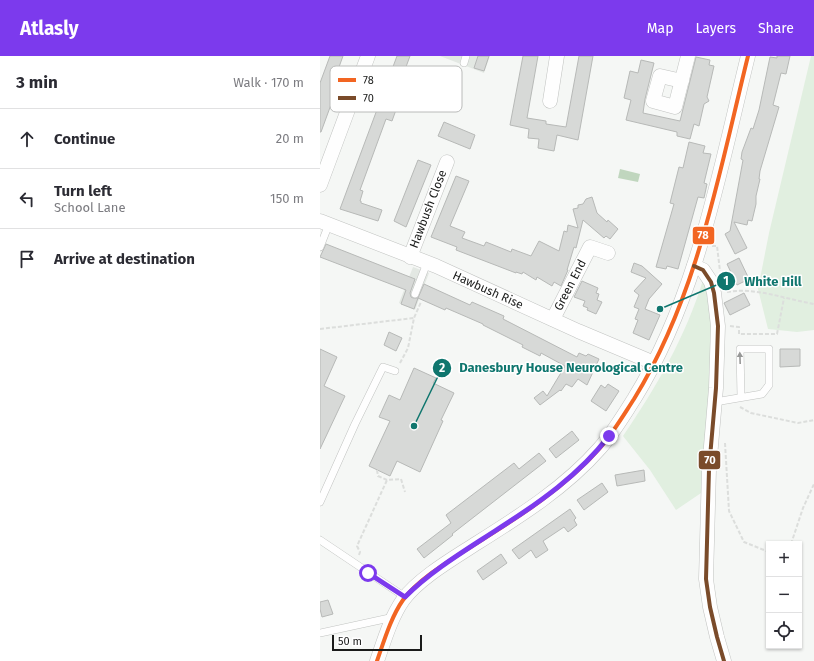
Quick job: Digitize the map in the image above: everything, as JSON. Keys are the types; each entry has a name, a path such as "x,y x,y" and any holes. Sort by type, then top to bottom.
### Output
{"street":[{"path":"364,66 368,56"},
{"path":"550,101 557,56"},
{"path":"682,81 688,56"},
{"path":"377,661 394,617 405,597 440,567 532,506 583,466 609,436 642,386 673,323 694,266 706,226 748,56"},
{"path":"320,185 347,112"},
{"name":"Hawbush Close","path":"410,257 447,162"},
{"name":"Hawbush Rise","path":"325,222 427,263 654,363"},
{"name":"Green End","path":"553,319 590,247 608,253"},
{"path":"694,266 703,270 711,282 714,293 718,326 721,401 708,469 706,580 715,630 724,661"}],"lane":[{"path":"320,247 325,222"},
{"path":"415,294 427,263"},
{"path":"721,401 762,394 769,385 769,349 740,349 741,397"},
{"path":"320,502 355,424 383,367 395,371"},
{"path":"320,540 405,597"},
{"path":"320,633 394,617"}],"path":[{"path":"714,293 741,289 814,304"},
{"path":"395,371 408,348 414,318 424,296"},
{"path":"718,326 739,327 739,334 777,334 784,298"},
{"path":"320,329 414,318"},
{"path":"721,401 751,413 798,423 814,420"},
{"path":"725,440 729,511 744,542 766,551"},
{"path":"377,470 378,476 387,480 401,479 405,492"},
{"path":"355,564 360,552 357,546 387,480"},
{"path":"792,541 803,508 814,484"}],"shaded area":[{"path":"440,56 490,56 484,73"},
{"path":"811,56 814,56 814,330 797,332 768,329 758,289 769,233"},
{"path":"620,169 640,174 638,182 618,178"},
{"path":"413,267 429,273 415,310 399,303"},
{"path":"703,280 707,283 714,327 704,491 676,510 650,470 623,436 669,361 688,321"}],"building":[{"path":"330,56 343,56 339,66 330,66 330,107 321,132 320,132 320,83"},
{"path":"397,56 410,56 406,66 393,66"},
{"path":"478,56 489,56 484,71 474,68"},
{"path":"523,56 538,56 527,118 546,121 546,124 566,127 579,56 593,56 578,140 557,135 554,151 538,148 539,139 528,138 529,129 510,125"},
{"path":"777,56 790,56 786,74 781,73 773,105 779,107 760,171 756,204 752,221 748,220 747,225 734,222 747,248 735,254 725,234 730,231 743,160 741,159 742,152 751,128 753,129 759,110 770,57 777,58"},
{"path":"696,57 710,60 709,65 714,66 707,97 709,101 704,104 699,126 694,124 690,139 677,136 677,132 626,120 631,100 624,98 630,71 638,73 641,60 654,63 643,113 680,121"},
{"path":"376,112 395,112 392,121 386,119 360,190 363,191 360,201 361,203 382,210 378,221 340,209"},
{"path":"444,122 475,135 470,149 438,136"},
{"path":"689,142 705,146 703,153 711,154 704,183 707,184 704,198 698,197 678,269 667,266 666,269 656,267 674,204 670,203 679,167 683,168"},
{"path":"418,160 431,165 406,227 394,221"},
{"path":"456,176 469,181 450,226 465,232 462,238 484,246 486,242 511,252 512,249 531,256 539,241 559,251 564,231 567,232 568,225 578,228 573,209 578,208 578,205 583,204 586,199 592,197 597,213 618,229 610,239 606,236 604,238 583,220 576,248 574,247 568,270 561,286 554,282 552,286 537,277 536,280 523,272 522,274 516,273 456,250 457,247 431,237"},
{"path":"326,244 415,279 410,293 411,297 418,298 414,309 401,304 406,290 320,257"},
{"path":"739,258 749,279 737,285 727,264"},
{"path":"634,263 642,266 662,284 649,299 645,309 660,315 649,340 633,333 638,320 635,319 639,309 634,307 639,295 634,291 646,278 631,272"},
{"path":"582,281 598,288 596,293 599,294 597,300 602,302 596,314 587,310 588,308 583,306 585,301 574,297"},
{"path":"424,284 470,305 472,302 504,316 503,319 577,357 579,353 586,356 588,354 599,359 587,385 578,379 572,387 566,384 561,391 560,390 540,405 534,398 543,391 547,396 565,366 541,353 540,356 522,347 523,345 483,324 418,298"},
{"path":"744,293 750,305 730,315 724,303"},
{"path":"389,332 402,338 396,351 384,345"},
{"path":"320,349 337,357 324,386 345,396 320,449"},
{"path":"780,349 800,349 800,366 780,367"},
{"path":"414,368 436,378 433,383 454,393 441,420 443,421 420,472 397,461 390,476 369,466 390,421 379,417 389,395 400,400"},
{"path":"608,384 619,391 606,411 591,401 601,385 605,388"},
{"path":"572,431 579,440 556,458 549,449"},
{"path":"539,453 546,461 452,534 453,535 424,558 417,549 451,523 446,515 514,463 519,469"},
{"path":"644,470 645,481 617,486 615,475"},
{"path":"602,483 608,492 584,510 577,500"},
{"path":"570,509 576,518 574,520 577,525 568,532 564,527 543,541 548,550 536,558 531,550 519,559 512,550"},
{"path":"501,554 507,563 483,580 477,571"},
{"path":"328,600 333,614 322,617 320,602"}],"transit line":[{"name":"78","path":"377,661 395,614 403,600 410,592 427,576 542,500 572,476 605,442 634,399 656,359 675,318 691,276 716,189 748,56"},
{"name":"70","path":"694,266 703,270 711,282 714,293 718,326 716,388 709,469 706,579 710,607 724,661"}],"place":[{"name":"White Hill","path":"660,309"},
{"name":"Danesbury House Neurological Centre","path":"414,426"}],"route":[{"path":"368,573 405,597 440,567 499,529 554,490 583,466 609,436"}]}
